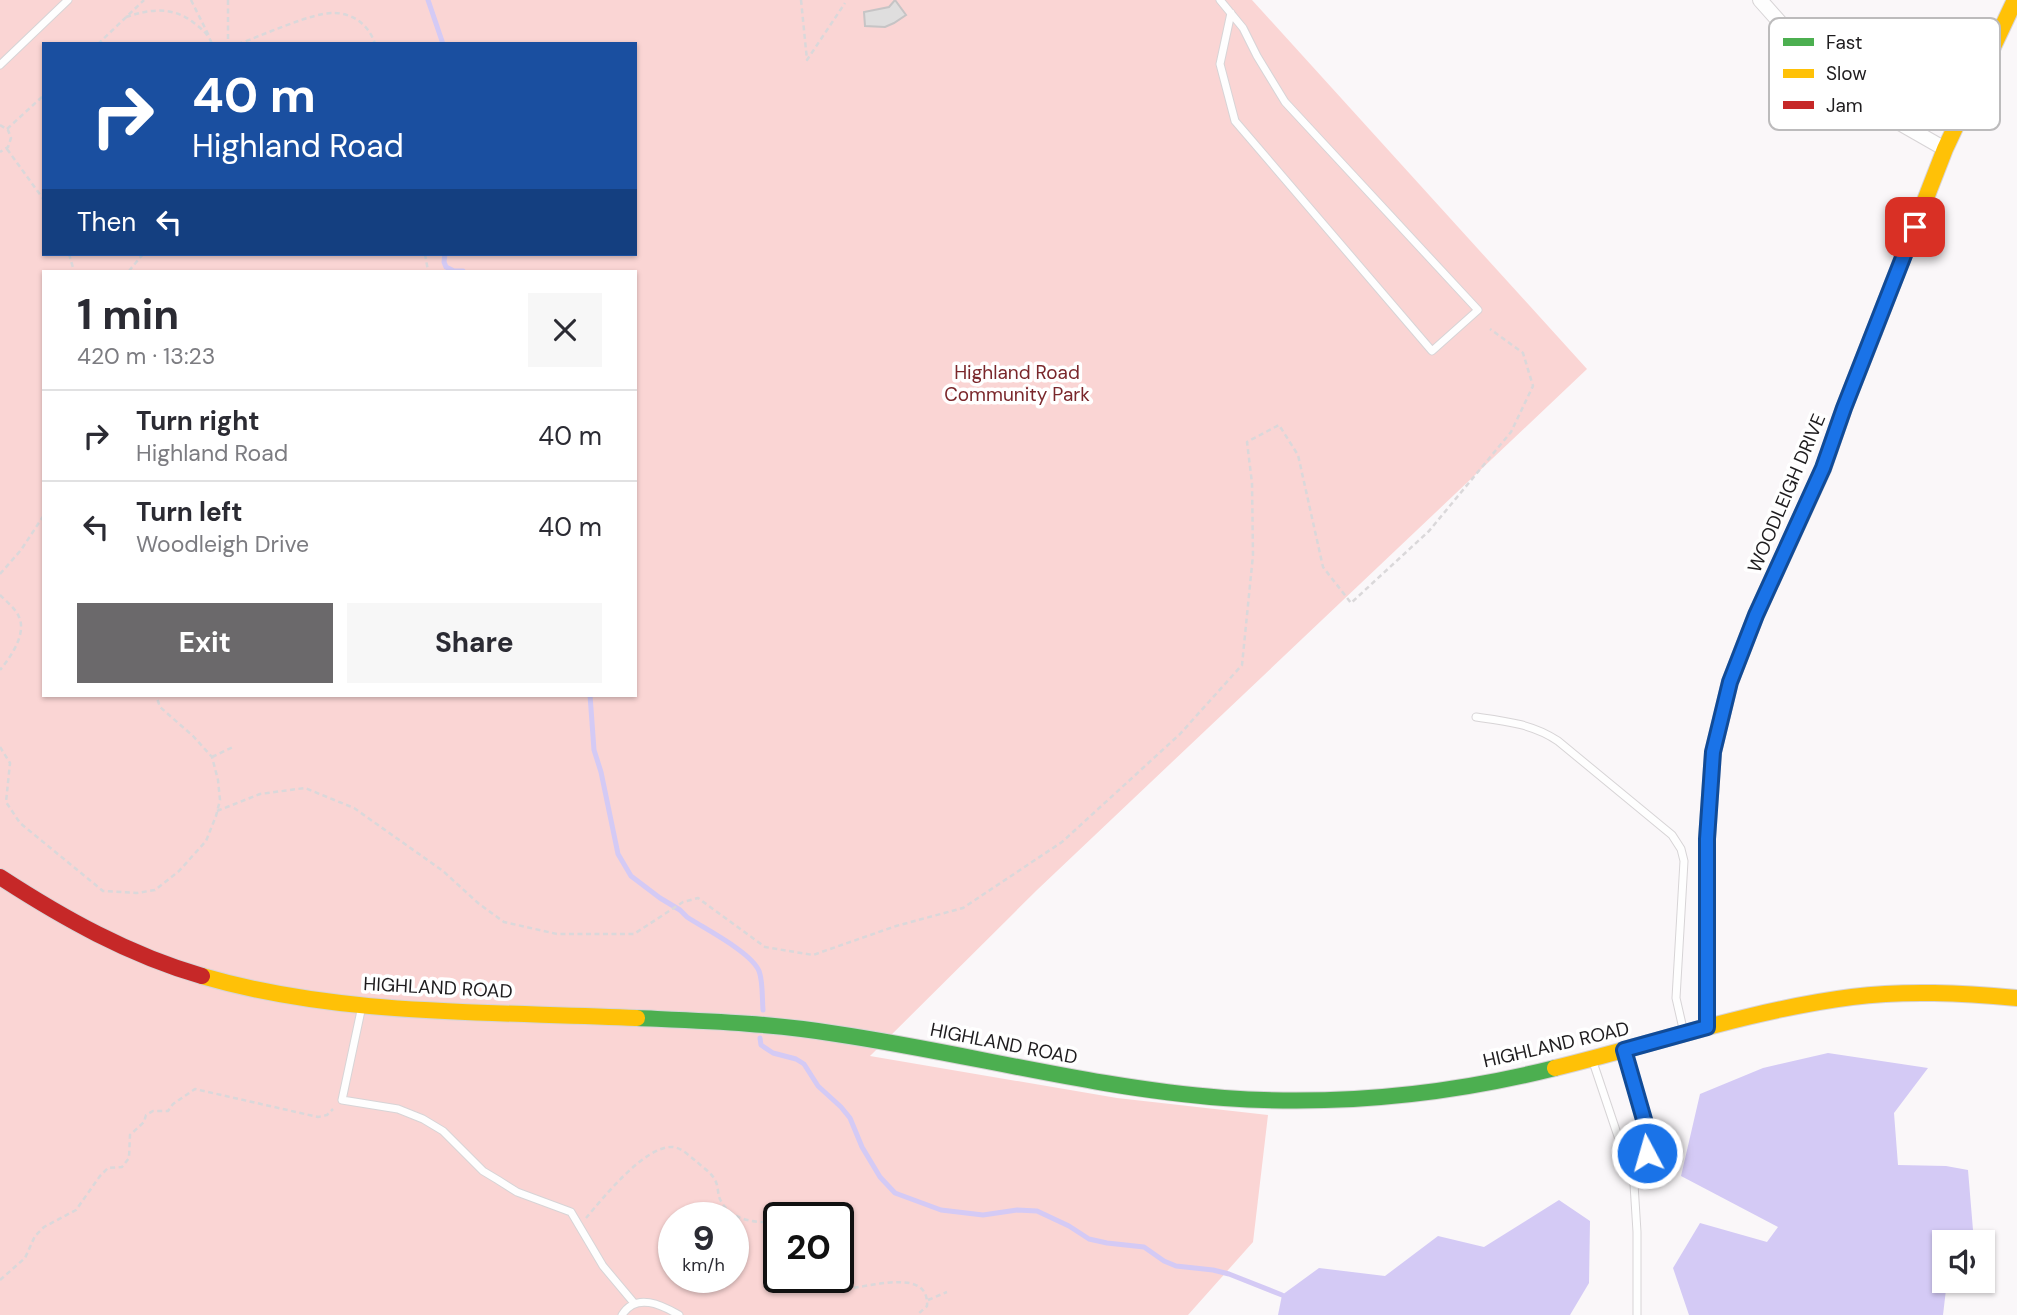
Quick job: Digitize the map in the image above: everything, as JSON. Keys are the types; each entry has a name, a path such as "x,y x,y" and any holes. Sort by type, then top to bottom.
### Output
{"street":[{"path":"1760,0 1776,18"},
{"name":"WOODLEIGH DRIVE","path":"2000,32 2015,0"},
{"path":"1912,130 1945,149"},
{"name":"WOODLEIGH DRIVE","path":"1707,1027 1707,827 1713,752 1730,682 1756,615 1823,468 1954,130"},
{"name":"HIGHLAND ROAD","path":"0,877 84,927 134,950 197,974 264,992 362,1005 779,1026 875,1040 1124,1086 1249,1099 1308,1100 1431,1092 1497,1081 1787,1008 1871,995 1941,993 2017,998"}],"lane":[{"path":"0,65 68,0"},
{"path":"1220,0 1231,13 1243,28 1285,102 1478,310 1432,352 1235,121 1220,64 1231,13"},
{"path":"1476,718 1516,723 1545,732 1672,835 1681,849 1684,861 1676,998 1684,1033"},
{"path":"362,1005 342,1100 398,1110 423,1119 443,1132 483,1171 517,1192 571,1212 603,1266 634,1303"},
{"path":"1624,1050 1648,1142 1647,1153 1634,1184"},
{"path":"1592,1059 1634,1184 1637,1315"},
{"path":"622,1315 634,1303 646,1302 659,1304 679,1315"}],"path":[{"path":"100,42 144,0"},
{"path":"191,0 211,41"},
{"path":"228,0 229,42"},
{"path":"801,0 807,60 845,3"},
{"path":"126,17 154,10 175,12 190,19 211,41"},
{"path":"244,42 331,12 348,15 364,24 374,42"},
{"path":"7,129 42,97"},
{"path":"0,125 7,129 12,138 7,149 0,152"},
{"path":"7,149 42,197"},
{"path":"130,270 141,256"},
{"path":"217,811 260,794 305,788 354,808 443,871 478,903 504,922 557,934 634,934 683,902 698,898 765,947 813,955 896,926 963,908 1062,842 1180,734 1242,665 1253,555 1252,482 1247,442 1279,425 1298,455 1323,567 1351,603 1429,531 1511,432 1533,386 1523,353 1490,328"},
{"path":"0,574 21,550 42,518"},
{"path":"0,595 19,617 20,631 10,657 0,670"},
{"path":"0,747 10,763 6,802 20,823 103,891 137,893 155,890 179,871 206,841 220,800 212,757 160,707 157,697"},
{"path":"212,757 235,746"},
{"path":"0,1280 25,1258 35,1237 44,1227 76,1210 108,1168 122,1167 129,1158 130,1135 144,1122 146,1115 153,1111 168,1111 173,1104 195,1089 318,1117 327,1115 342,1100"},
{"path":"579,1226 631,1168 672,1147 684,1151 711,1174 716,1182 720,1201 731,1213 763,1223"},
{"path":"854,1287 893,1282 909,1283 922,1290 928,1300 928,1306 917,1315"},
{"path":"928,1300 947,1292"}],"green space":[{"name":"Highland Road Community Park","path":"0,0 1252,0 1587,369 1037,890 870,1056 1117,1098 1268,1115 1253,1242 1188,1315 0,1315"}],"shaded area":[{"path":"1828,1053 1928,1068 1894,1113 1898,1165 1946,1166 1968,1170 1973,1230 1932,1230 1932,1293 1946,1293 1943,1315 1689,1315 1673,1268 1700,1223 1767,1242 1778,1227 1681,1176 1700,1094 1763,1068"},
{"path":"1559,1200 1590,1221 1589,1283 1570,1315 1278,1315 1282,1295 1319,1268 1385,1276 1438,1236 1484,1247"}],"building":[{"path":"895,0 906,15 885,27 865,26 864,12 889,7"}],"waterway":[{"path":"428,0 442,42"},
{"path":"445,256 446,267 452,270"},
{"path":"590,697 594,750 618,854 631,876 747,956 759,971 763,1010"},
{"path":"760,1038 761,1045 773,1053 804,1064 818,1086 850,1118 862,1147 880,1177 895,1193 941,1210 983,1215 1017,1210 1037,1211 1089,1239 1144,1247 1176,1266 1229,1274 1282,1295"}],"traffic: fast":[{"path":"1707,1027 1707,839 1713,752 1730,682 1756,615 1823,469 1874,332"},
{"path":"637,1018 812,1030 1126,1086 1224,1098 1308,1100 1391,1096 1473,1085 1555,1068"}],"traffic: slow":[{"path":"2000,32 2015,0"},
{"path":"1874,332 1954,130"},
{"path":"202,976 309,999 363,1005 418,1010 637,1018"},
{"path":"1555,1068 1776,1010 1852,997 1934,993 2017,998"}],"traffic: jam":[{"path":"0,877 97,934 148,957 202,976"}],"route":[{"path":"1647,1153 1647,1130 1624,1050 1707,1027 1707,839 1713,752 1730,682 1756,615 1823,468 1915,227"}]}
